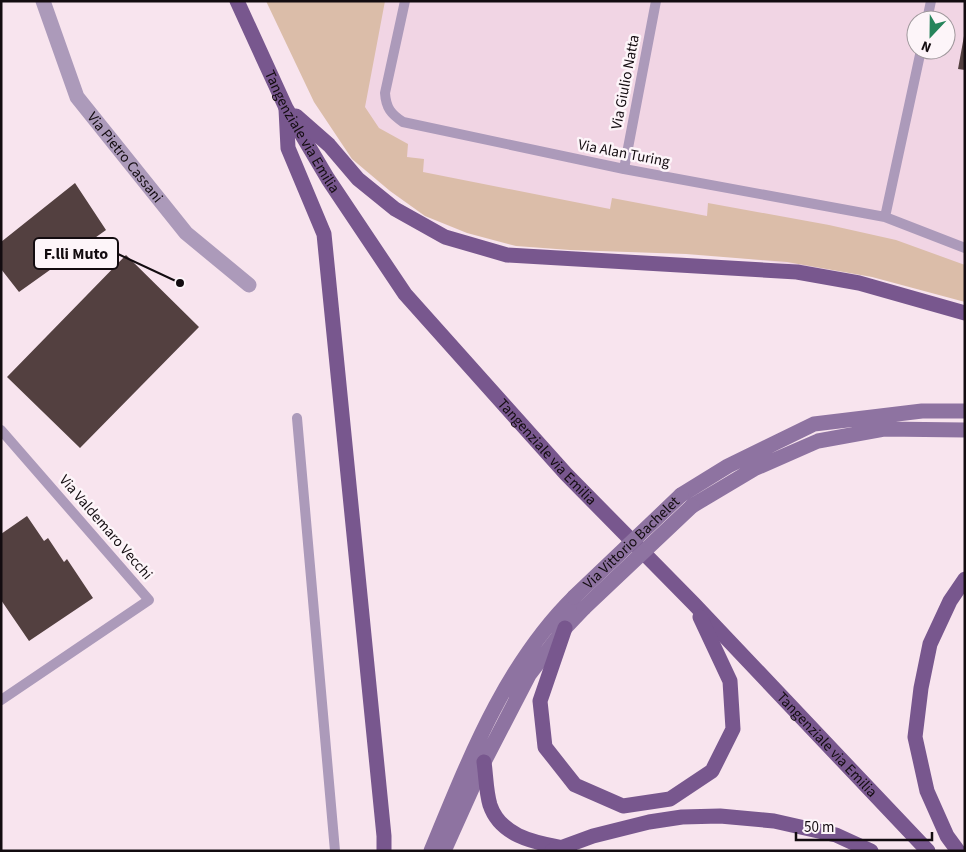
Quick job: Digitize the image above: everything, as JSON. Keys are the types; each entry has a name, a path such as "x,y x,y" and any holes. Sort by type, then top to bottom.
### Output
{"main road":[{"name":"Tangenziale via Emilia","path":"237,1 286,108 328,179 405,294 566,474 694,604 928,851"},
{"path":"286,108 330,145 358,179 395,209 445,237 506,255 797,272 859,283 965,313"},
{"path":"286,108 288,148 324,234 384,851"},
{"name":"Via Vittorio Bachelet","path":"444,851 484,762 530,675 565,628 579,602 681,495 728,466 814,424 922,412 965,411"},
{"name":"Via Vittorio Bachelet","path":"431,851 471,756 497,705 519,666 554,617 579,602 692,506 754,469 818,441 884,429 965,430"},
{"path":"958,851 947,836 927,791 915,738 921,688 930,644 950,601 965,580"},
{"path":"565,628 540,701 545,747 575,785 622,806 670,799 712,771 733,729 730,681 694,604"},
{"path":"497,705 484,762 490,805 498,819 508,830 524,839 556,849 593,836 649,822 682,817 720,816 774,820 836,835 871,851"}],"street":[{"name":"Via Pietro Cassani","path":"42,1 77,97 186,233 249,285"}],"lane":[{"name":"Via Alan Turing","path":"405,1 385,93 386,104 392,115 403,122 624,169 884,217 965,248"},
{"name":"Via Giulio Natta","path":"624,169 656,1"},
{"path":"884,217 919,60"},
{"path":"297,418 335,851"},
{"name":"Via Valdemaro Vecchi","path":"1,430 149,600 1,700"}],"shaded area":[{"path":"266,1 385,1 365,107 379,128 408,144 407,157 424,159 423,172 610,209 612,198 707,216 708,203 829,225 896,240 965,265 965,302 872,277 787,262 686,254 516,246 467,233 425,216 390,191 352,159 314,102"},
{"path":"309,1 965,1 965,290 872,274 570,237 386,168"}],"building":[{"path":"965,36 965,70 958,69"},
{"path":"75,183 106,230 19,292 1,269 1,242"},
{"path":"126,255 199,327 80,448 7,377"},
{"path":"27,516 44,541 48,538 64,562 67,559 93,598 29,641 1,600 1,534"}],"place":[{"name":"F.lli Muto","path":"180,283"}]}
